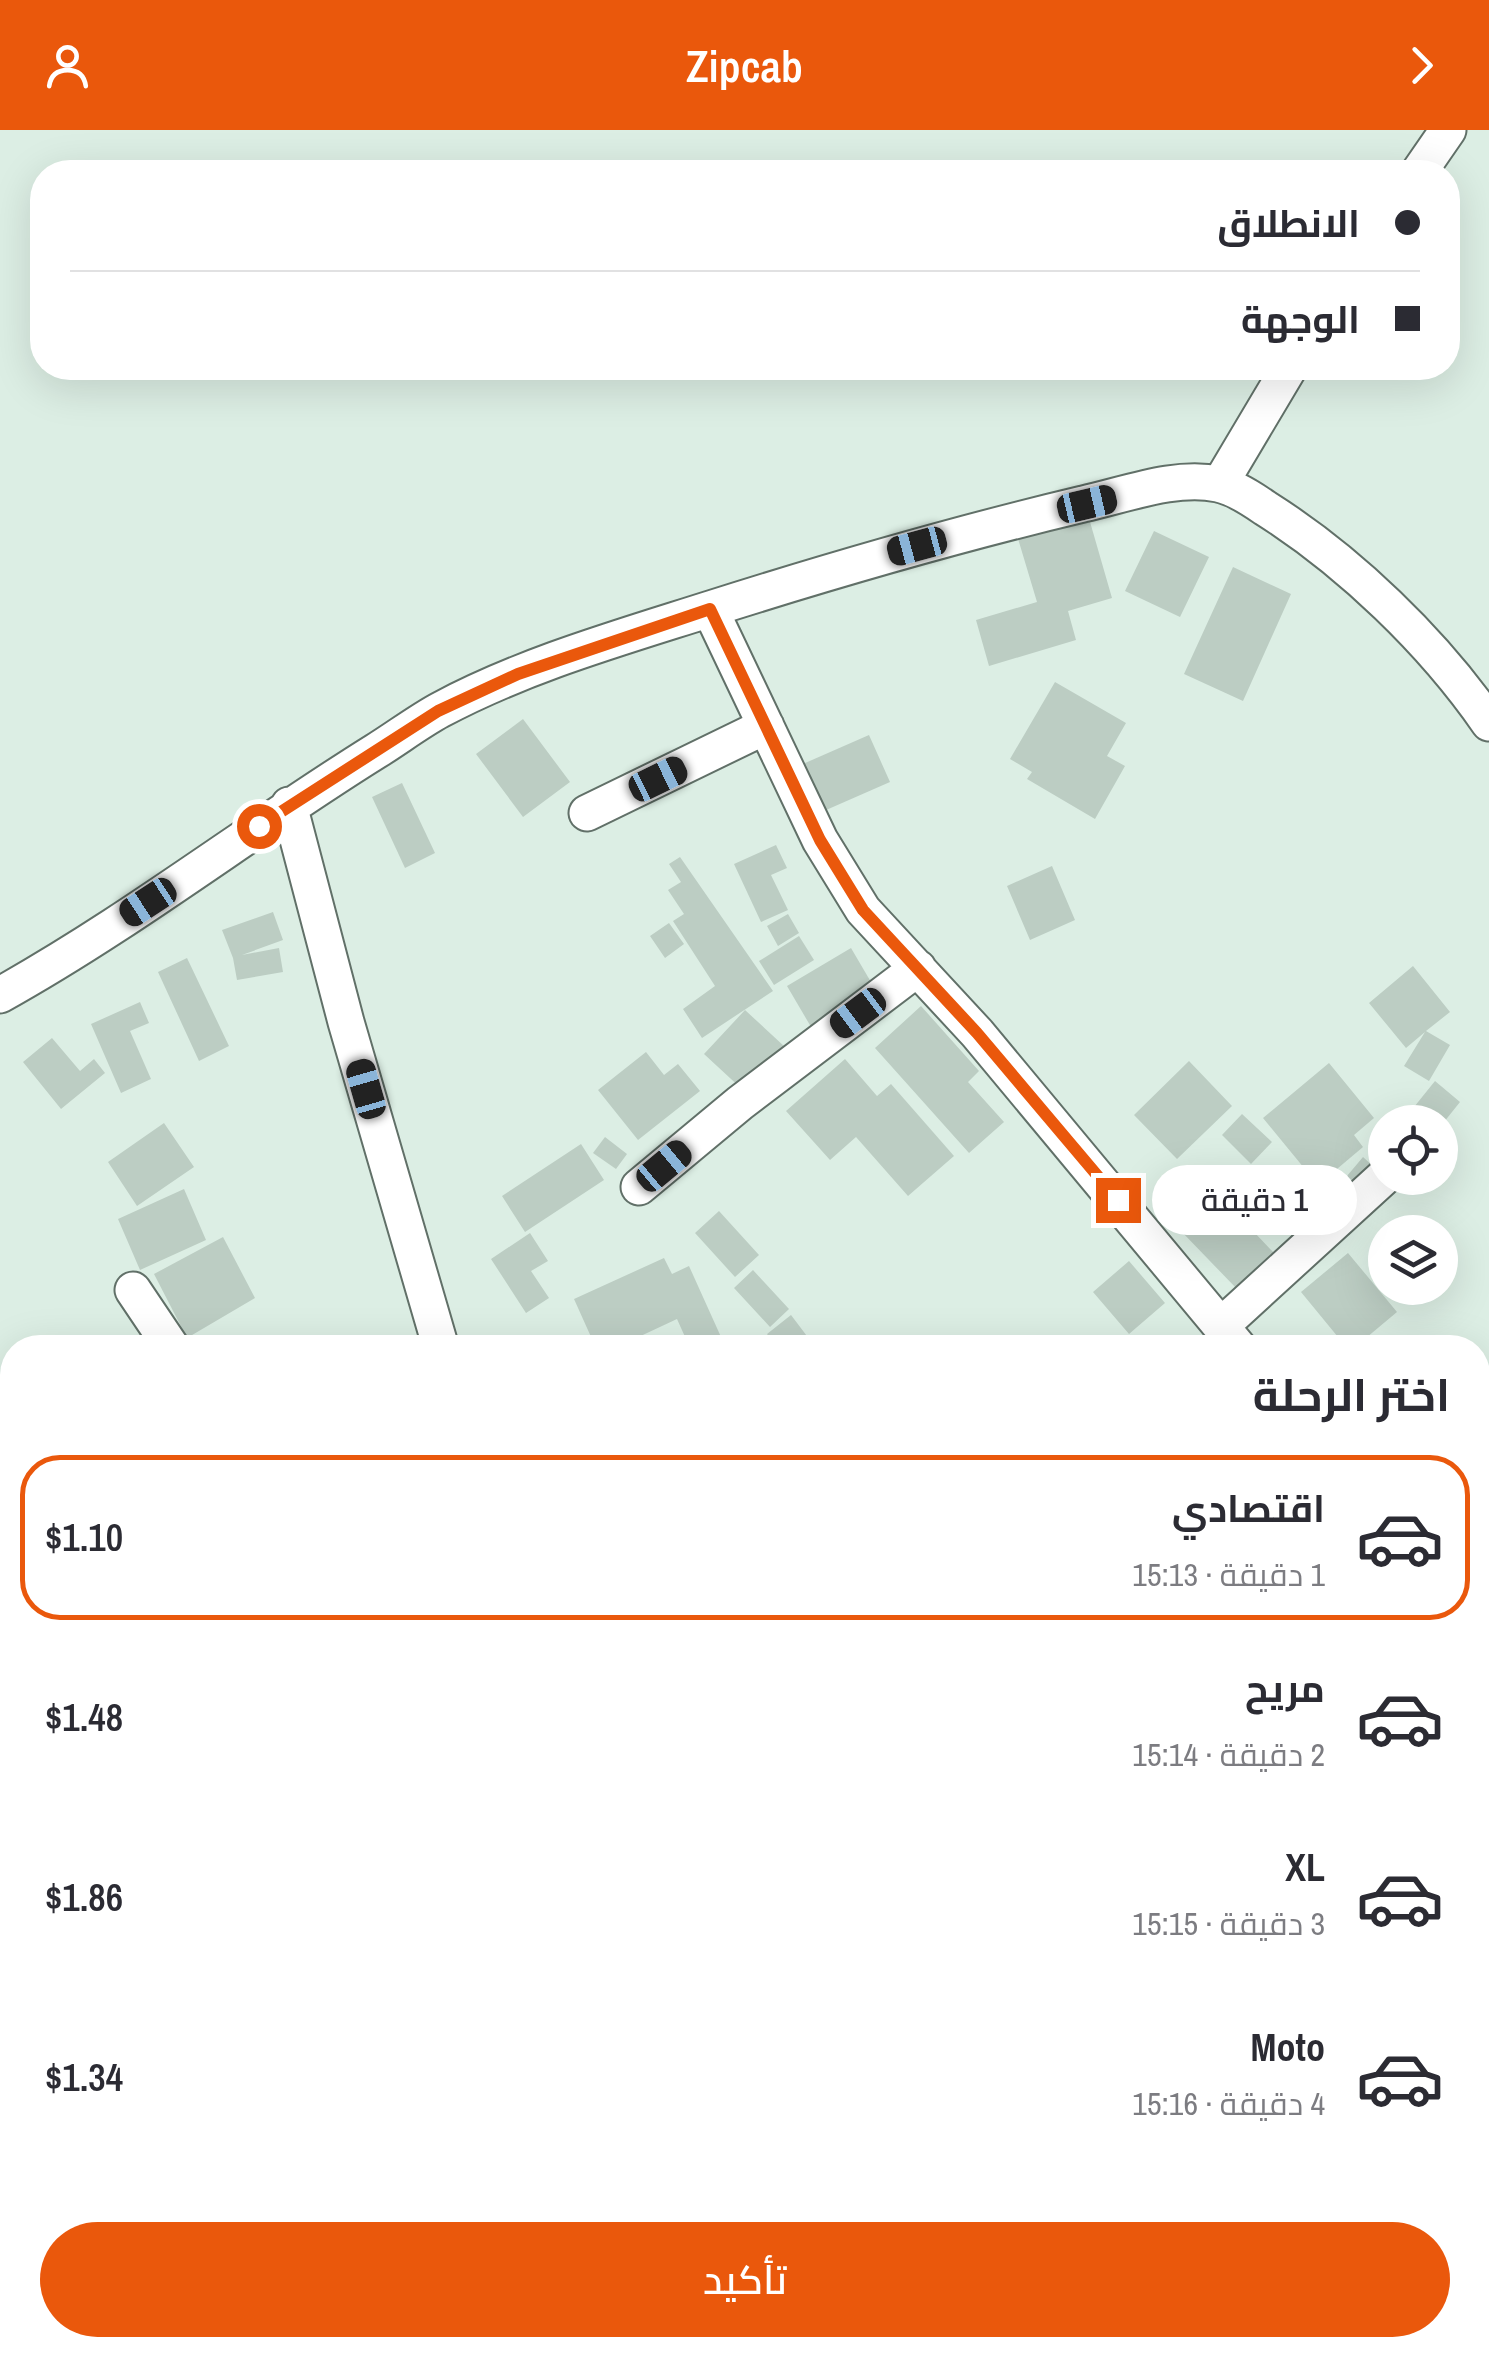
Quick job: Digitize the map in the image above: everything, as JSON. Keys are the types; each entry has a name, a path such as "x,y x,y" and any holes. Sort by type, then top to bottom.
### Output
{"street":[{"path":"1427,160 1448,130"},
{"path":"1220,484 1282,380"},
{"path":"0,995 48,969 289,805 438,711 518,674 851,564 1159,486 1220,484 1251,498 1298,529 1413,631 1469,694 1489,723"},
{"path":"710,609 820,840 863,910 1074,1146 1230,1335"},
{"path":"587,814 766,726"},
{"path":"289,805 437,1335"},
{"path":"639,1187 740,1103 918,968"},
{"path":"1232,1335 1368,1194"},
{"path":"133,1290 163,1335"}],"building":[{"path":"1084,501 1112,598 1068,611 1076,640 989,666 976,620 1037,602 1013,522"},
{"path":"1154,531 1209,557 1180,617 1125,591"},
{"path":"1233,567 1291,594 1243,701 1184,674"},
{"path":"1055,682 1126,723 1107,756 1125,766 1095,819 1027,779 1032,772 1010,759"},
{"path":"523,719 570,782 523,817 476,754"},
{"path":"869,735 890,782 817,814 796,767"},
{"path":"402,783 435,853 405,868 372,797"},
{"path":"776,845 787,868 771,875 788,910 761,922 734,864"},
{"path":"680,857 773,991 702,1038 683,1009 715,986 673,921 684,914 668,890 681,882 669,864"},
{"path":"1052,866 1075,920 1030,940 1007,886"},
{"path":"273,912 283,940 242,955 279,948 283,972 237,980 222,930"},
{"path":"788,914 799,933 778,946 767,926"},
{"path":"669,923 684,944 665,958 650,936"},
{"path":"799,936 814,960 774,985 759,961"},
{"path":"851,948 878,994 814,1032 787,986"},
{"path":"187,958 229,1046 199,1061 158,972"},
{"path":"1413,966 1450,1012 1426,1031 1450,1045 1429,1081 1404,1066 1425,1032 1406,1048 1369,1003"},
{"path":"140,1002 149,1023 130,1031 151,1079 121,1093 91,1024"},
{"path":"921,1006 979,1071 968,1082 1004,1122 969,1153 875,1048"},
{"path":"745,1010 785,1047 744,1091 704,1054"},
{"path":"52,1038 80,1071 94,1059 105,1073 61,1109 23,1062"},
{"path":"646,1052 664,1075 678,1064 700,1091 638,1140 598,1090"},
{"path":"845,1059 877,1096 891,1084 954,1156 908,1196 856,1137 830,1160 786,1111"},
{"path":"1189,1061 1232,1106 1177,1159 1134,1115"},
{"path":"1329,1063 1368,1111 1368,1123 1354,1135 1363,1147 1318,1185 1263,1118"},
{"path":"1435,1081 1460,1102 1458,1105 1416,1105"},
{"path":"1242,1114 1272,1142 1251,1164 1222,1135"},
{"path":"164,1123 194,1167 137,1206 108,1162"},
{"path":"605,1137 627,1154 616,1169 593,1153"},
{"path":"581,1144 604,1180 525,1232 502,1196"},
{"path":"1363,1157 1368,1162 1368,1174 1358,1186 1347,1176"},
{"path":"1188,1170 1207,1185 1194,1203 1175,1188"},
{"path":"184,1189 206,1240 140,1270 118,1219"},
{"path":"1218,1194 1274,1253 1237,1289 1180,1230"},
{"path":"719,1211 759,1255 735,1277 695,1233"},
{"path":"530,1233 548,1261 531,1271 549,1298 526,1313 491,1259"},
{"path":"223,1237 255,1298 192,1335 185,1335 154,1274"},
{"path":"1348,1253 1368,1277 1368,1305 1391,1305 1397,1312 1370,1335 1336,1335 1301,1292"},
{"path":"664,1258 672,1274 689,1266 720,1335 684,1335 677,1319 643,1335 590,1335 574,1299"},
{"path":"1129,1261 1165,1303 1129,1334 1093,1292"},
{"path":"753,1270 789,1309 770,1327 734,1288"},
{"path":"791,1315 806,1335 768,1335"}],"route":[{"path":"259,826 438,711 518,674 710,609 820,840 863,910 977,1033 1118,1200"}]}
